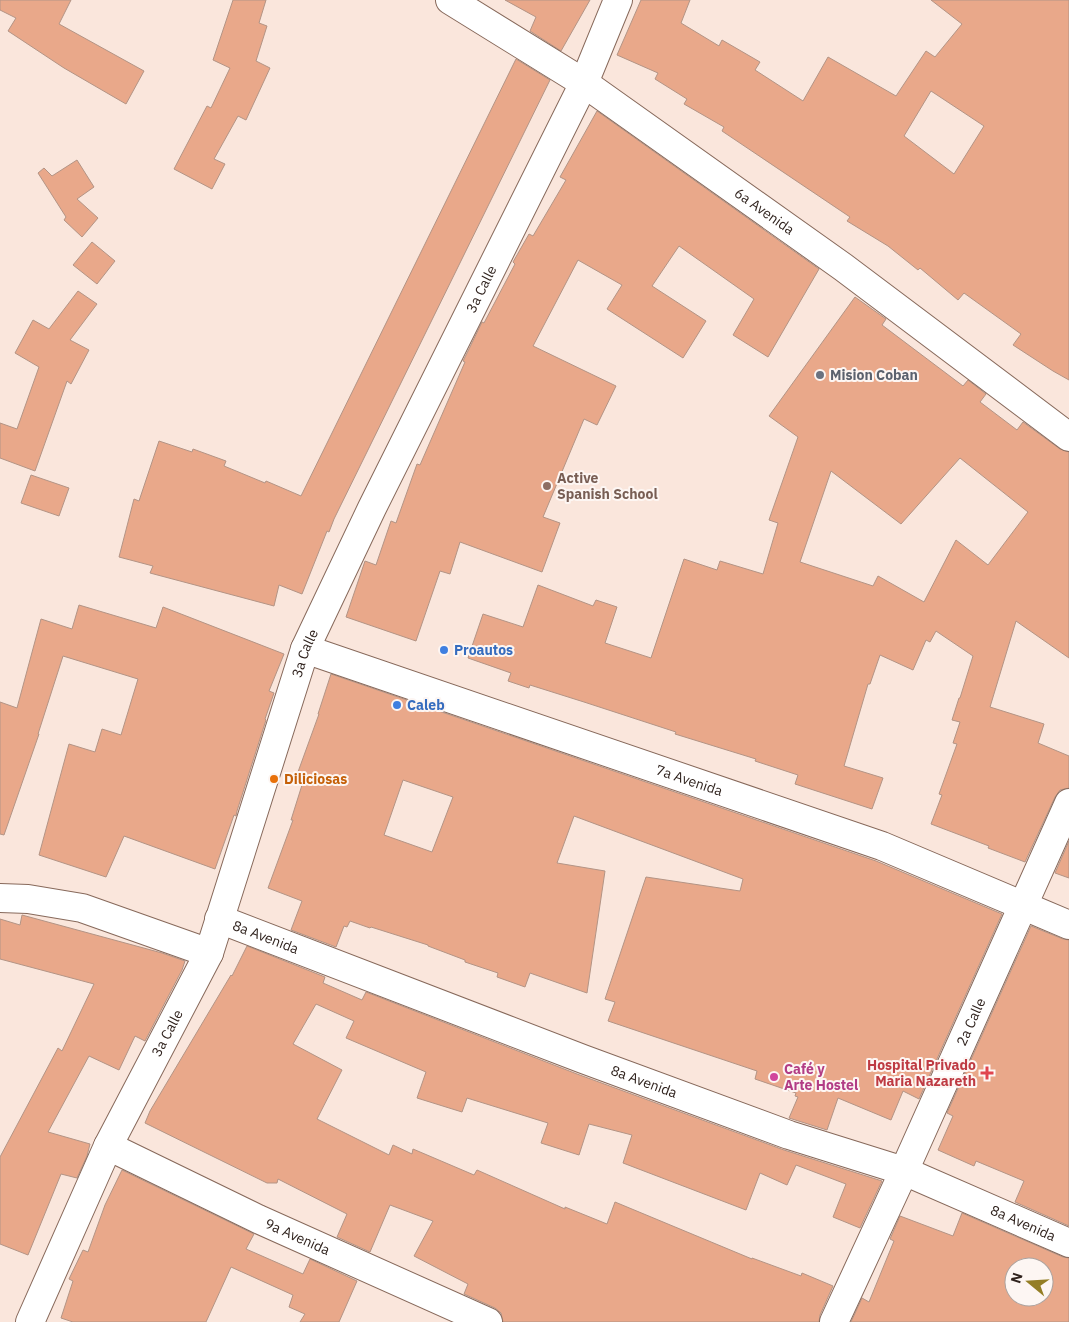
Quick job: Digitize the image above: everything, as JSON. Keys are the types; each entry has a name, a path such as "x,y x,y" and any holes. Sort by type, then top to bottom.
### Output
{"street":[{"name":"6a Avenida","path":"450,0 584,83 843,267 1069,437"},
{"name":"3a Calle","path":"30,1322 108,1146 209,953 305,648 372,508 584,83 618,0"},
{"name":"7a Avenida","path":"305,648 882,846 1069,925"},
{"name":"2a Calle","path":"834,1322 1069,803"},
{"path":"0,898 28,899 82,908 209,953"},
{"name":"8a Avenida","path":"219,919 593,1063 789,1135 904,1171 1069,1243"},
{"name":"9a Avenida","path":"108,1146 258,1219 488,1322"}],"building":[{"path":"0,0 71,0 59,24 144,71 126,104 64,68 8,31 16,18 0,10"},
{"path":"233,0 266,0 259,23 267,26 256,61 270,68 246,120 238,116 214,159 225,164 212,189 174,169 207,106 211,108 230,68 213,60"},
{"path":"505,0 590,0 561,51 530,31 536,17"},
{"path":"641,0 690,0 681,23 719,46 722,40 760,62 755,70 803,101 828,57 896,96 926,51 935,57 962,24 931,0 1069,0 1069,380 1013,345 1021,334 964,293 958,300 920,268 918,270 888,246 847,221 850,217 722,131 724,127 684,104 687,99 655,79 658,73 617,55","holes":["931,91 984,126 954,174 904,136"]},
{"path":"516,59 550,80 329,532 327,531 302,594 279,585 274,606 150,573 153,566 119,557 134,499 139,501 159,441 192,452 193,449 226,461 224,466 301,496"},
{"path":"597,111 819,269 768,357 733,335 754,299 679,246 652,286 706,321 683,358 607,309 622,285 578,260 533,346 616,386 597,425 584,419 543,517 560,523 542,572 460,542 450,574 440,571 416,641 346,617 365,561 376,565 391,521 396,523 417,464 420,465 465,362 463,361 482,322 484,323 515,264 513,262 529,234 533,236 566,180 560,177"},
{"path":"77,160 94,187 77,199 98,218 82,237 64,220 66,217 38,173 44,168 52,176"},
{"path":"92,242 115,261 97,284 73,265"},
{"path":"78,291 97,304 70,340 89,350 71,384 67,381 35,471 0,458 0,423 17,429 39,367 15,353 33,320 49,329"},
{"path":"855,297 886,319 882,325 963,386 968,380 986,394 980,402 1017,430 1023,422 1060,449 1069,452 1069,658 1016,621 990,707 1044,724 1038,743 1069,756 1069,788 1060,790 1055,797 1025,862 931,824 942,795 939,794 957,744 953,743 960,722 952,720 973,656 936,631 930,642 926,640 913,670 880,655 870,684 868,684 844,766 883,778 872,809 795,784 798,775 755,761 756,759 530,685 529,688 508,681 511,673 468,658 483,614 523,627 538,585 593,606 596,600 617,607 605,643 651,658 684,559 717,570 720,561 763,574 778,523 769,520 798,437 769,416","holes":["960,458 1028,512 988,565 956,540 924,602 878,576 873,586 800,562 831,471 901,524"]},
{"path":"31,475 69,488 59,516 21,503"},
{"path":"79,605 156,628 163,607 284,654 269,691 274,693 236,816 234,815 215,869 124,836 106,877 39,855 69,744 95,752 102,729 121,735 138,679 63,656 39,734 4,835 0,834 0,702 17,708 41,619 72,629"},
{"path":"331,674 876,861 1002,914 919,1099 903,1091 891,1120 838,1098 827,1130 789,1118 798,1097 795,1096 796,1093 755,1079 757,1071 608,1021 615,1002 605,999 646,877 740,891 743,879 574,816 557,863 605,871 587,993 530,973 525,987 497,977 498,973 465,962 465,960 428,945 350,921 347,927 344,926 336,947 291,930 302,901 268,888 293,820 291,820 302,785 294,783","holes":["403,780 453,797 432,852 384,835"]},
{"path":"1069,841 1069,878 1055,873"},
{"path":"22,915 185,961 145,1041 135,1036 119,1070 89,1056 48,1132 90,1144 77,1178 61,1174 28,1255 0,1244 0,1157 58,1048 62,1051 94,984 0,959 0,919 20,925"},
{"path":"1031,926 1069,940 1069,1226 1015,1202 1024,1181 976,1161 974,1166 938,1150 953,1116 947,1113"},
{"path":"247,946 325,977 323,983 362,1000 366,992 577,1074 784,1150 882,1181 860,1228 833,1217 846,1184 796,1165 787,1185 760,1173 746,1210 623,1163 632,1135 589,1124 579,1155 541,1143 548,1123 467,1098 462,1112 417,1098 426,1072 346,1038 354,1021 316,1004 293,1044 342,1070 317,1119 389,1155 393,1145 412,1154 413,1149 474,1175 477,1170 565,1209 565,1207 607,1224 615,1202 752,1259 801,1276 802,1273 833,1286 820,1315 819,1322 503,1322 501,1313 495,1308 464,1294 468,1284 414,1256 433,1221 390,1205 370,1252 337,1237 347,1214 278,1179 277,1183 267,1183 145,1123 150,1111 232,976"},
{"path":"122,1170 254,1234 246,1249 303,1274 310,1259 357,1281 339,1322 300,1322 305,1314 289,1307 293,1295 231,1267 206,1322 73,1322 61,1318 73,1281 69,1279 83,1250 88,1252 105,1205"},
{"path":"962,1213 1069,1258 1069,1322 851,1322 862,1298 869,1302 894,1241 890,1239 900,1216 953,1236"}],"place":[{"name":"Mision Coban","path":"820,375"},
{"name":"Active Spanish School","path":"547,486"},
{"name":"Proautos","path":"444,650"},
{"name":"Caleb","path":"397,705"},
{"name":"Diliciosas","path":"274,779"},
{"name":"Hospital Privado Maria Nazareth","path":"987,1073"},
{"name":"Café y Arte Hostel","path":"774,1077"}]}
